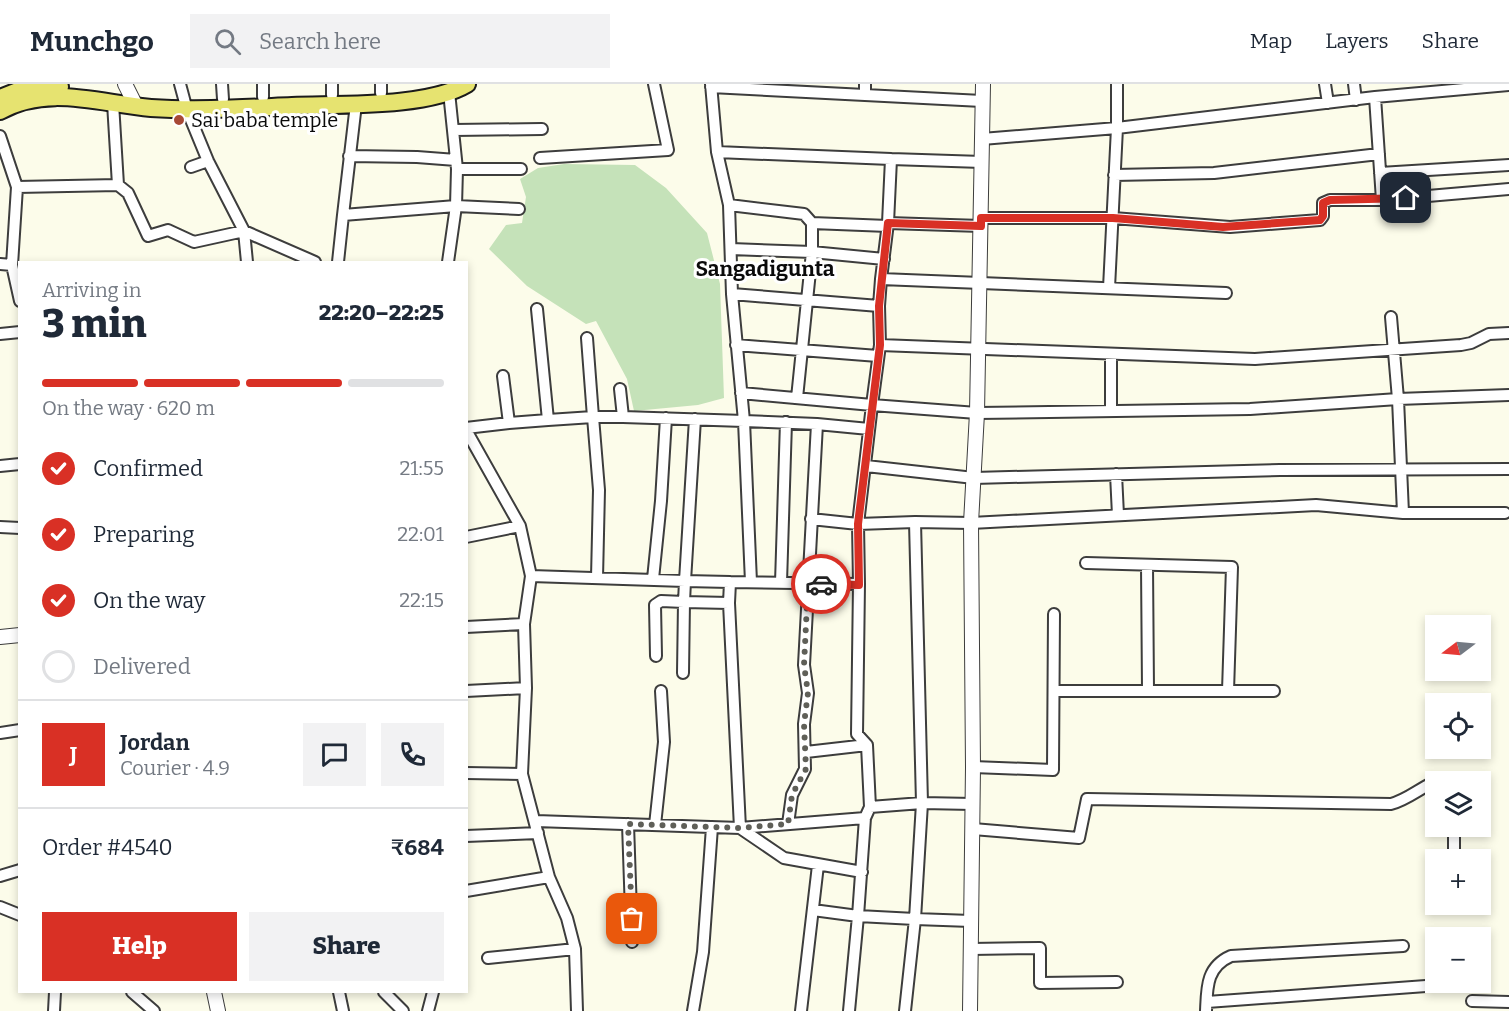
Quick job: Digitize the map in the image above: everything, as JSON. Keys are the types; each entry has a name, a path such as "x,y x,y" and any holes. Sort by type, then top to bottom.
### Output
{"main road":[{"path":"0,98 28,87 41,86 131,95 356,104 392,102 441,88 467,84"},
{"path":"184,98 222,91 441,88"},
{"path":"0,111 19,102 43,98 80,98 113,103 131,95"}],"street":[{"path":"540,158 668,150 654,84"},
{"path":"970,1011 974,767 971,523 979,350 983,84"},
{"path":"1109,288 1117,84"},
{"path":"1325,84 1328,103"},
{"path":"1354,84 1356,100"},
{"path":"751,582 744,421 732,294 729,205 717,152 711,85 865,90 982,101"},
{"path":"982,139 1117,128 1375,97 1509,85"},
{"path":"441,88 454,130 457,164 456,206 448,261"},
{"path":"1375,97 1382,200"},
{"path":"184,98 208,161 244,231 247,261"},
{"path":"113,103 118,185"},
{"path":"338,261 356,104"},
{"path":"454,130 542,129"},
{"path":"0,136 17,187 12,265 18,293"},
{"path":"717,152 982,162"},
{"path":"1114,175 1228,172 1379,154"},
{"path":"350,156 417,157 457,164 522,169"},
{"path":"849,1011 865,818 870,807 867,745 856,734 858,524 879,350 879,306 888,224 891,159"},
{"path":"191,167 208,161"},
{"path":"1380,173 1509,165"},
{"path":"17,187 118,185 128,193 148,236 168,230 194,242 244,231 313,261"},
{"path":"812,223 888,224 1113,218 1227,227 1316,221 1322,219 1322,206 1326,201 1382,200 1509,189"},
{"path":"729,205 804,214 812,223 812,252 797,398"},
{"path":"343,215 456,206 519,209"},
{"path":"731,249 812,252 884,259"},
{"path":"0,264 12,265"},
{"path":"881,279 1226,292"},
{"path":"732,294 879,306"},
{"path":"537,309 548,420"},
{"path":"1391,317 1398,399 1403,513"},
{"path":"0,334 18,332"},
{"path":"736,345 802,350 979,350 1255,359 1467,344 1489,334 1509,333"},
{"path":"587,338 599,490 597,578"},
{"path":"1111,355 1112,410"},
{"path":"503,376 509,423"},
{"path":"620,389 623,417"},
{"path":"741,393 977,412 1250,409 1398,399 1509,395"},
{"path":"468,429 548,420 623,417 786,422 869,429"},
{"path":"653,579 662,501 666,418"},
{"path":"683,674 684,602 695,419"},
{"path":"781,583 786,422"},
{"path":"788,824 792,795 806,769 804,724 808,693 804,665 817,424"},
{"path":"468,433 520,526 531,576 524,624 526,688 522,774 549,877 567,918 575,949 577,1011"},
{"path":"0,466 18,464"},
{"path":"866,466 974,478 1280,470 1509,469"},
{"path":"1116,474 1118,515"},
{"path":"811,519 858,524 971,523 1316,505 1403,513 1505,513"},
{"path":"905,1011 915,919 922,803 915,522"},
{"path":"468,537 520,526"},
{"path":"0,527 18,528"},
{"path":"1086,563 1232,567 1228,691"},
{"path":"1147,565 1148,690"},
{"path":"531,576 859,585"},
{"path":"730,582 729,603 740,828"},
{"path":"656,656 655,604 659,601 729,603"},
{"path":"974,767 1053,770 1054,614"},
{"path":"468,627 524,624"},
{"path":"0,637 18,635"},
{"path":"468,692 526,688"},
{"path":"655,825 664,742 661,691"},
{"path":"1054,691 1274,691"},
{"path":"0,733 18,730"},
{"path":"806,752 867,745"},
{"path":"468,773 522,774"},
{"path":"973,829 1079,838 1088,799 1391,804 1402,801 1425,787"},
{"path":"870,807 922,803 973,804"},
{"path":"536,821 740,828 865,818"},
{"path":"628,824 632,942"},
{"path":"693,1011 703,952 712,827"},
{"path":"740,828 784,858 862,872"},
{"path":"468,836 538,833"},
{"path":"801,1011 818,865"},
{"path":"0,876 18,871"},
{"path":"468,891 549,877"},
{"path":"0,907 18,914"},
{"path":"813,910 858,916 971,921"},
{"path":"1403,946 1231,956 1225,959 1208,979 1207,1007 1425,986"},
{"path":"971,949 1040,948 1040,982 1117,982"},
{"path":"488,958 575,949"},
{"path":"54,1011 55,993"},
{"path":"133,993 154,1011"},
{"path":"214,993 218,1011"},
{"path":"339,993 343,1011"},
{"path":"385,993 403,1011"},
{"path":"428,1011 433,993"},
{"path":"1472,1001 1509,1002"}],"green space":[{"path":"564,164 635,165 666,188 707,233 720,284 724,398 698,405 634,411 627,379 596,321 586,324 527,286 489,249 506,225 522,223 526,197 520,179 538,168"}],"way so far":[{"path":"632,919 628,824 740,828 788,824 792,795 806,769 804,724 808,693 804,665 808,584 821,584"}],"place":[{"name":"Sai baba temple","path":"179,120"}],"district":[{"name":"Sangadigunta","path":"765,269"}],"route":[{"path":"821,584 859,585 858,524 880,345 879,306 888,223 981,226 981,218 1113,218 1230,227 1320,220 1323,216 1323,203 1330,200 1406,198"}]}
